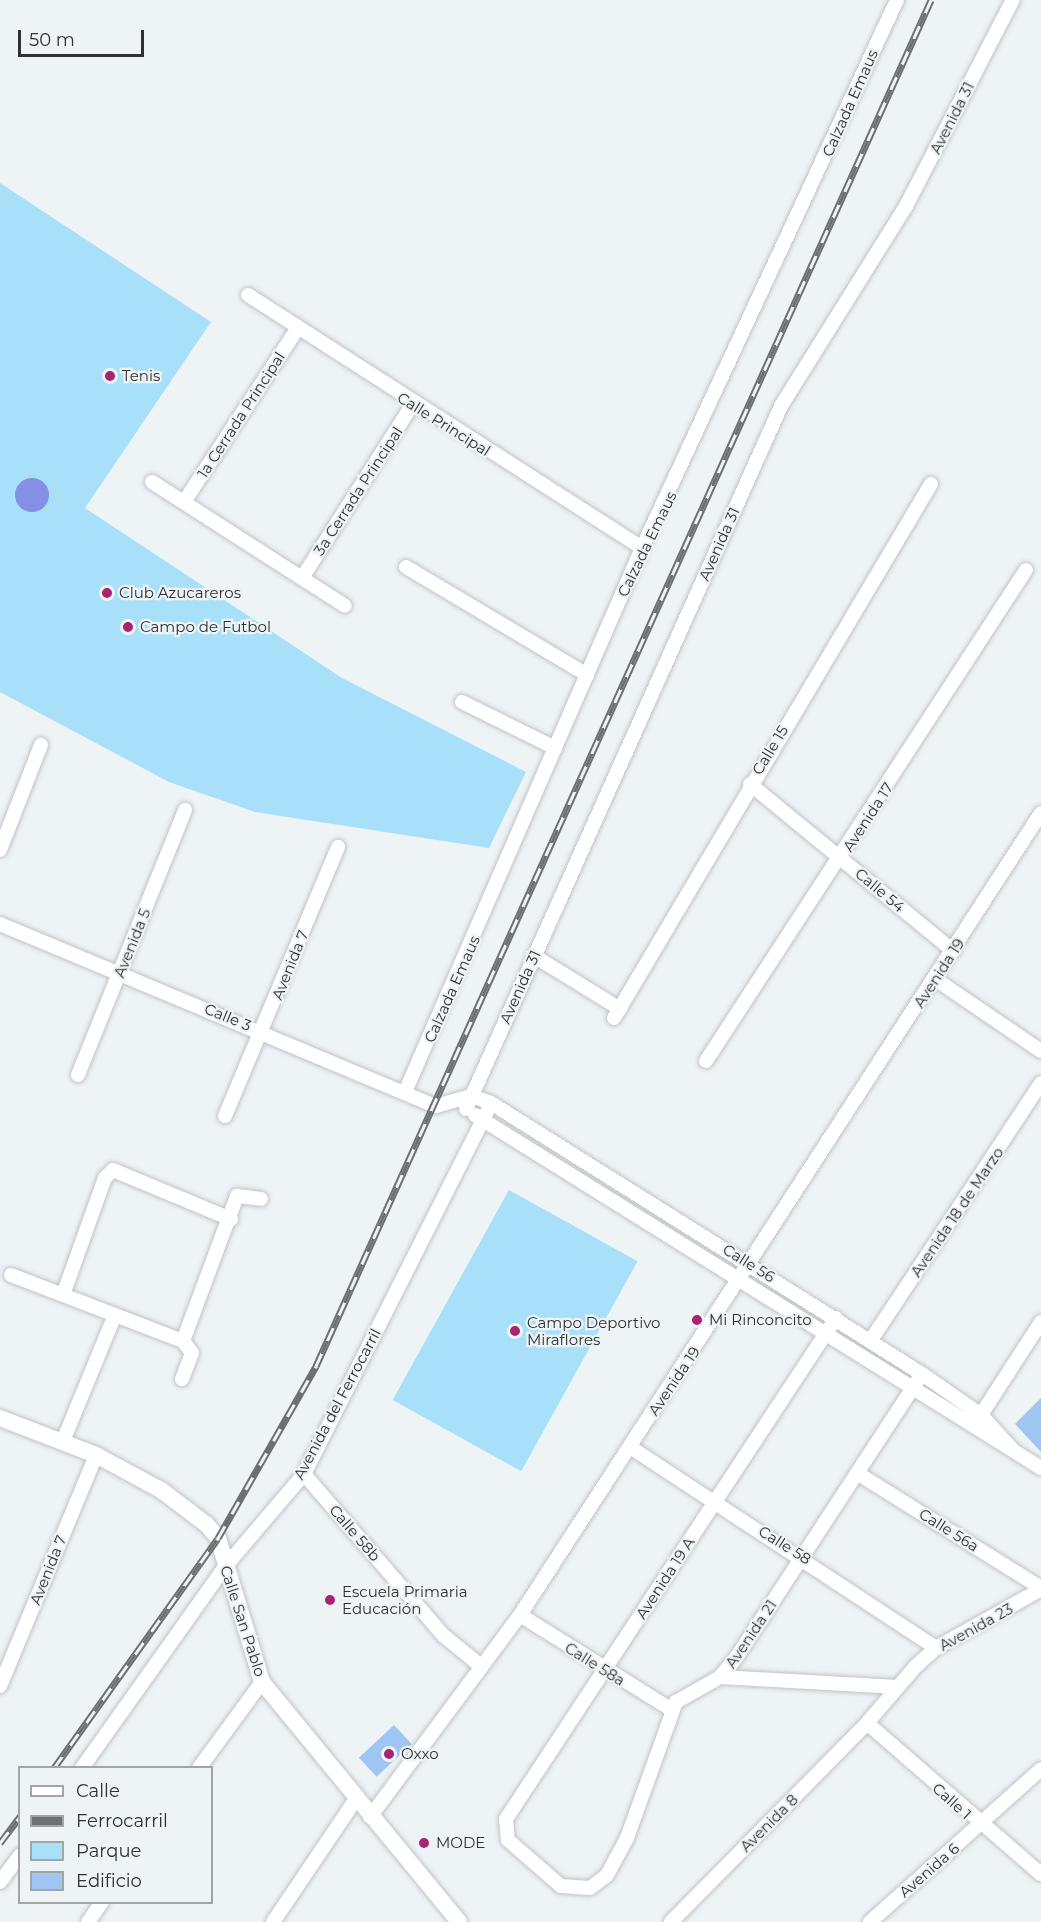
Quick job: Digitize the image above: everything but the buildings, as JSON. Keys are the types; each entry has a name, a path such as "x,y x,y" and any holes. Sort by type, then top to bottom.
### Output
{"street":[{"name":"Calzada Emaus","path":"405,1092 642,548 897,0"},
{"name":"Avenida 31","path":"469,1103 781,406 906,206 1013,0"},
{"name":"Calle Principal","path":"248,295 413,404 642,548"},
{"name":"1a Cerrada Principal","path":"184,502 298,328"},
{"name":"3a Cerrada Principal","path":"302,578 413,404"},
{"path":"152,482 345,606"},
{"name":"Calle 15","path":"534,956 617,1014 750,784 931,484"},
{"path":"406,567 587,675"},
{"name":"Avenida 17","path":"706,1061 841,858 1026,570"},
{"path":"462,702 555,748"},
{"path":"0,850 41,745"},
{"name":"Calle 54","path":"750,784 953,951"},
{"name":"Avenida 5","path":"78,1075 185,810"},
{"name":"Avenida 19","path":"370,1817 520,1616 741,1281 1041,813"},
{"name":"Avenida 7","path":"225,1116 263,1031 338,847"},
{"name":"Calle 3","path":"0,924 263,1031 436,1106 454,1100 469,1103"},
{"path":"935,979 1041,1051"},
{"name":"Avenida 18 de Marzo","path":"872,1340 1041,1083"},
{"name":"Calle 56","path":"469,1103 491,1103 872,1340 981,1415 1012,1449"},
{"name":"Calle 56","path":"469,1103 483,1120 912,1388 972,1430 1012,1449 1041,1468"},
{"name":"Avenida del Ferrocarril","path":"83,1766 224,1568 304,1474 491,1103"},
{"path":"63,1295 105,1178 113,1170 231,1219"},
{"path":"183,1341 231,1219 237,1196 261,1199"},
{"path":"11,1275 183,1341 192,1353 182,1379"},
{"path":"63,1441 115,1315"},
{"name":"Avenida 19 A","path":"590,1888 561,1886 508,1840 506,1819 836,1318"},
{"path":"972,1430 1041,1322"},
{"name":"Avenida 21","path":"590,1888 606,1875 627,1838 672,1710 686,1694 720,1677 922,1374"},
{"name":"Calle San Pablo","path":"0,1418 96,1455 160,1490 206,1524 218,1538 224,1568 262,1682 370,1817 459,1922"},
{"name":"Calle 58","path":"630,1447 802,1556 936,1648"},
{"name":"Avenida 7","path":"0,1686 96,1455"},
{"name":"Calle 56a","path":"857,1473 1041,1588"},
{"name":"Calle 58b","path":"304,1474 443,1635 482,1667"},
{"name":"Avenida 23","path":"867,1723 936,1648 1041,1588"},
{"name":"Calle 58a","path":"520,1616 605,1671 672,1710"},
{"path":"720,1677 898,1687"},
{"path":"200,1766 262,1682"},
{"name":"Calle 1","path":"867,1723 980,1827 1041,1874"},
{"name":"Avenida 8","path":"671,1922 867,1723"},
{"name":"Avenida 6","path":"870,1922 980,1827 1041,1768"},
{"path":"273,1922 356,1799"},
{"path":"0,1882 18,1858"},
{"path":"88,1922 101,1904"}],"green space":[{"name":"Club Azucareros","path":"0,183 211,322 85,508 342,678 526,772 489,848 255,812 169,782 0,692"},
{"name":"Campo Deportivo Miraflores","path":"509,1190 638,1261 521,1471 393,1400"}],"water":[{"path":"32,478 44,483 49,495 44,507 32,512 20,507 15,495 20,483"}],"railway":[{"path":"55,1766 218,1538 316,1366 931,0"},
{"path":"0,1843 18,1819"}],"place":[{"name":"Tenis","path":"110,376"},
{"name":"Club Azucareros","path":"107,593"},
{"name":"Campo de Futbol","path":"128,627"},
{"name":"Mi Rinconcito","path":"697,1320"},
{"name":"Campo Deportivo Miraflores","path":"515,1331"},
{"name":"Escuela Primaria Educación","path":"330,1600"},
{"name":"Oxxo","path":"389,1754"},
{"name":"MODE","path":"424,1843"}]}
